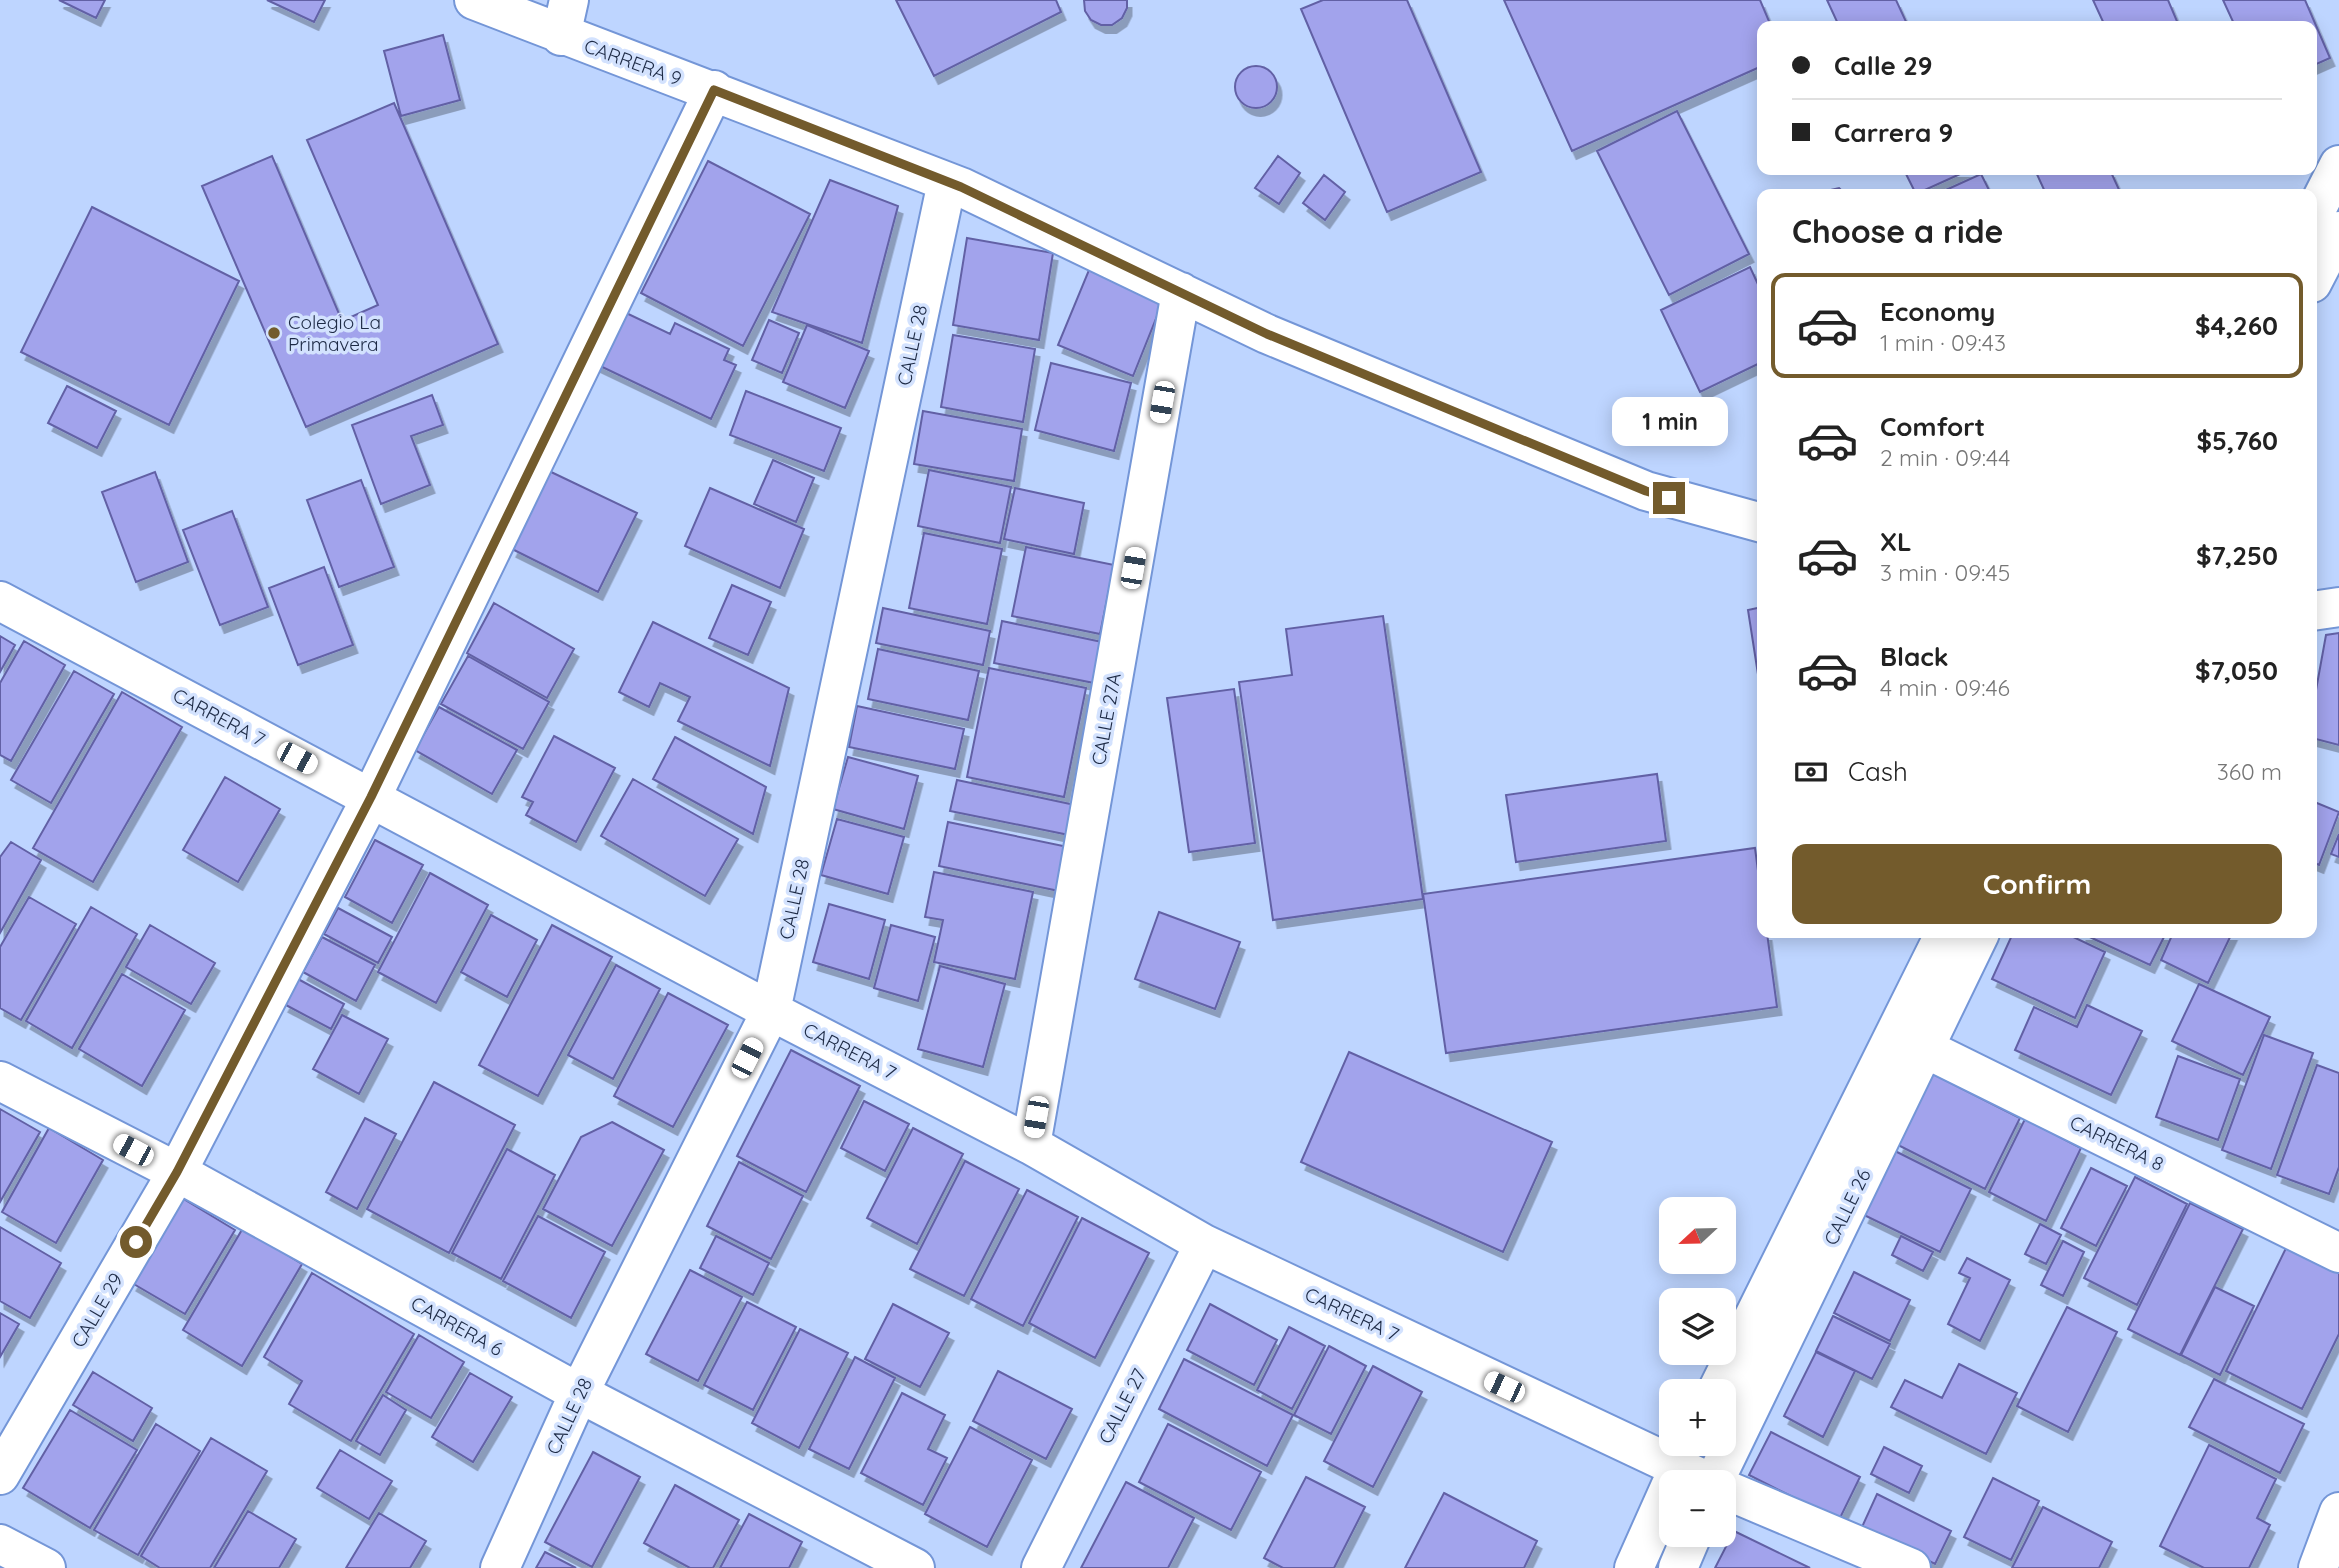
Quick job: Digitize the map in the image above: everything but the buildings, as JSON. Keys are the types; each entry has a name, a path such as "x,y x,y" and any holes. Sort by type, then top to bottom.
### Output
{"street":[{"name":"CARRERA 9","path":"474,0 565,18 714,90 947,182 1267,334 1646,491 1757,522"},
{"name":"CALLE 29","path":"0,1475 177,1172 371,797 714,90"},
{"path":"2317,208 2339,165"},
{"name":"CALLE 28","path":"500,1568 579,1393 771,1011 947,182"},
{"path":"2317,273 2339,231"},
{"name":"CALLE 27A","path":"1031,1145 1181,292"},
{"name":"CARRERA 7","path":"0,601 771,1011 1031,1145 1204,1244 1678,1470"},
{"path":"2317,610 2339,607"},
{"name":"CALLE 26","path":"1719,1470 1909,1041 1943,938"},
{"name":"CALLE 26","path":"1724,1379 1909,1041 1977,938"},
{"name":"CARRERA 8","path":"1909,1041 2339,1252"},
{"name":"CARRERA 6","path":"0,1081 177,1172 579,1393 915,1568"},
{"name":"CALLE 27","path":"1041,1568 1204,1244"},
{"path":"1736,1494 1911,1568"},
{"path":"2318,1568 2339,1512"},
{"path":"1634,1568 1659,1520"},
{"path":"0,1544 46,1568"},
{"path":"1678,1568 1687,1547"}],"place":[{"name":"Colegio La Primavera","path":"274,333"}],"route":[{"path":"136,1242 177,1172 371,797 714,90 961,187 1267,334 1646,491 1669,498"}]}
